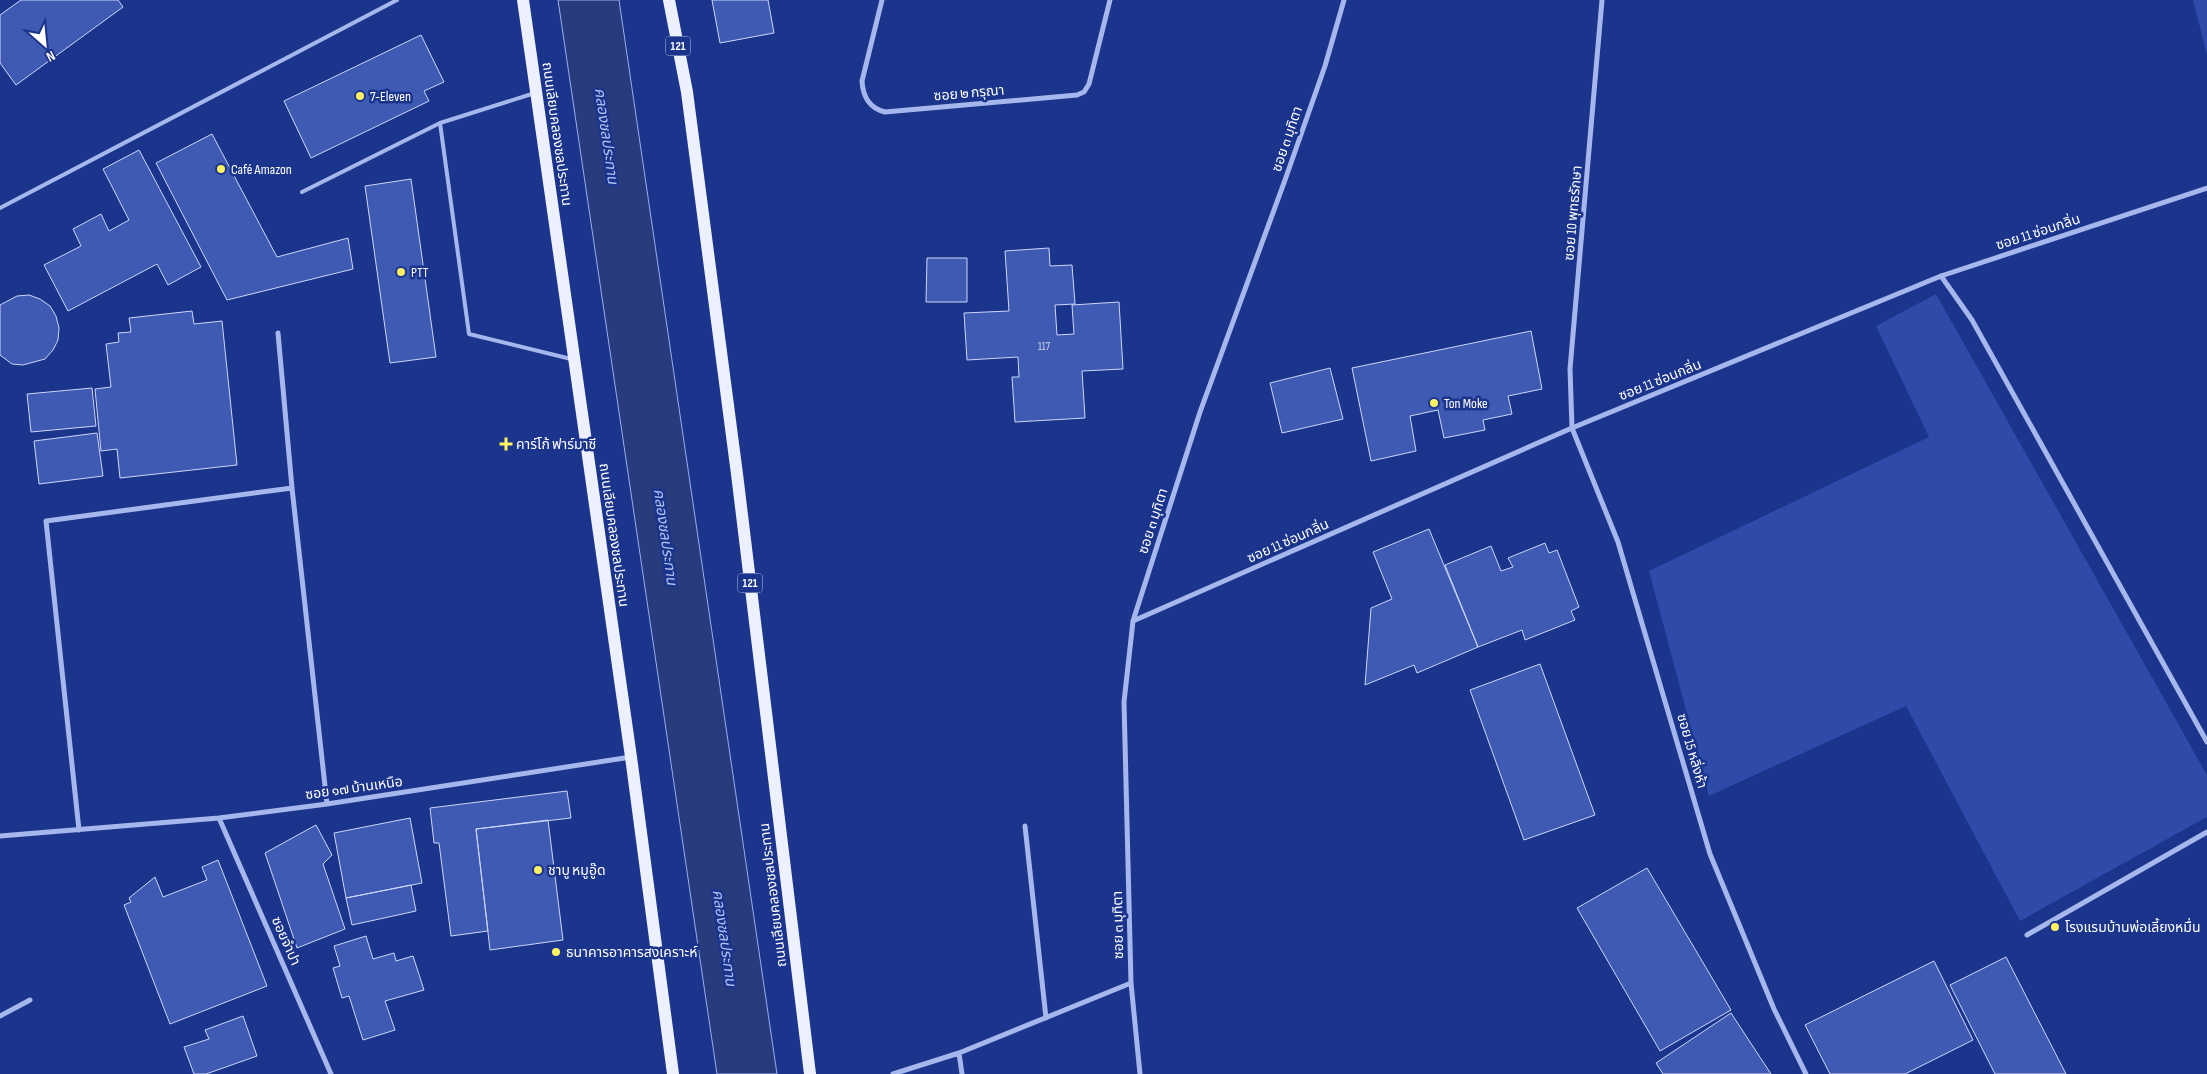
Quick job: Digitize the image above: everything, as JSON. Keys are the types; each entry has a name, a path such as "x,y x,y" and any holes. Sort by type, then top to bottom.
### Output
{"main road":[{"name":"ถนนเลียบคลองชลประทาน","path":"523,0 632,757 673,1074"},
{"name":"ถนนเลียบคลองชลประทาน","path":"669,0 691,121 738,484 810,1074"}],"street":[{"name":"ซอย ๒ กรุณา","path":"882,0 862,81 862,93 875,109 885,112 1077,95 1084,92 1089,84 1110,0"},
{"name":"ซอย ๓ มุทิตา","path":"1140,1074 1131,983 1124,702 1133,621 1200,412 1291,162 1324,66 1344,0"},
{"name":"ซอย 10 พุทธรักษา","path":"1572,428 1570,369 1602,0"},
{"name":"ซอย 11 ซ่อนกลิ่น","path":"1133,621 1572,428 1941,276 2207,188"},
{"path":"1941,276 1972,320 2207,742"},
{"path":"278,333 292,488 327,804"},
{"name":"ซอย 15 หลิ่งห้า","path":"1572,428 1618,542 1710,854 1774,1009 1806,1074"},
{"path":"79,830 46,521 292,488"},
{"name":"ซอย ๑๗ บ้านเหนือ","path":"0,836 219,818 327,804 632,757"},
{"name":"ซอยจำปา","path":"219,818 331,1074"},
{"path":"1025,826 1046,1018"},
{"path":"2028,935 2207,832"},
{"path":"893,1074 959,1053 1131,983"},
{"path":"0,1016 30,1000"},
{"path":"959,1053 962,1074"}],"lane":[{"path":"0,208 397,0"},
{"path":"302,192 440,122 536,92"},
{"path":"440,122 469,334 574,359"}],"shaded area":[{"path":"2193,0 2207,0 2207,55"},
{"path":"1936,294 2207,775 2207,817 2020,921 1906,706 1709,796 1649,571 1929,437 1876,326"}],"water":[{"name":"คลองชลประทาน","path":"558,0 619,0 777,1074 717,1074"}],"building":[{"path":"21,0 118,0 123,7 16,85 0,63 0,15"},
{"path":"712,0 768,0 774,33 720,43"},
{"name":"7-Eleven","path":"421,35 444,82 424,91 429,101 311,158 284,101"},
{"path":"212,134 277,257 348,238 353,269 227,300 156,163"},
{"path":"139,150 201,267 168,285 157,264 68,311 44,265 81,246 73,229 101,214 109,231 129,220 103,169"},
{"name":"PTT","path":"411,179 436,357 390,363 365,186"},
{"path":"1049,248 1050,266 1072,265 1075,304 1055,305 1057,335 1074,334 1072,305 1119,302 1123,369 1082,371 1085,418 1015,422 1012,377 1019,377 1018,357 967,360 964,313 1009,311 1005,251"},
{"path":"927,258 967,258 967,302 926,302"},
{"path":"29,295 40,299 50,306 56,316 59,328 58,340 53,350 45,359 23,365 12,364 0,355 0,305 17,296"},
{"path":"192,311 194,324 222,321 237,465 120,478 117,449 101,451 95,389 111,387 106,344 119,342 118,333 131,332 129,318"},
{"name":"Ton Moke","path":"1531,331 1542,389 1508,396 1512,414 1483,420 1485,430 1444,438 1438,410 1410,416 1416,451 1371,461 1352,368"},
{"path":"1330,368 1343,419 1282,433 1270,383"},
{"path":"92,388 96,426 31,432 27,394"},
{"path":"97,433 103,476 39,484 34,441"},
{"path":"1429,529 1478,647 1417,673 1414,665 1365,685 1371,608 1392,599 1373,552"},
{"path":"1545,543 1549,553 1557,550 1579,607 1571,611 1575,620 1525,640 1522,630 1478,647 1445,565 1491,546 1501,571 1513,567 1508,558"},
{"path":"1540,664 1595,815 1524,840 1470,690"},
{"path":"567,791 571,818 476,829 488,931 451,936 439,843 434,843 430,808"},
{"path":"410,818 422,883 346,898 334,833"},
{"path":"548,820 563,940 490,950 476,829"},
{"path":"316,825 332,855 323,864 345,929 297,948 265,853"},
{"path":"218,860 267,986 170,1024 124,905 131,902 129,898 155,877 163,897 207,880 202,867"},
{"path":"1647,868 1731,1010 1660,1051 1577,908"},
{"path":"411,885 416,911 352,925 346,898"},
{"path":"366,936 373,959 394,953 396,961 413,956 424,990 385,1001 395,1030 363,1040 349,996 342,998 333,968 340,966 334,946"},
{"path":"2006,957 2066,1074 1995,1074 1950,985"},
{"path":"1934,961 1973,1040 1905,1074 1830,1074 1805,1025"},
{"path":"1731,1013 1771,1074 1663,1074 1656,1063"},
{"path":"243,1016 257,1056 206,1074 194,1074 184,1047 209,1039 205,1030"}],"place":[{"name":"7-Eleven","path":"360,96"},
{"name":"Café Amazon","path":"221,169"},
{"name":"PTT","path":"401,272"},
{"name":"Ton Moke","path":"1434,403"},
{"name":"คาร์โก้ ฟาร์มาซี","path":"506,444"},
{"name":"ชาบู หมูอู๊ด","path":"538,870"},
{"name":"โรงแรมบ้านพ่อเลี้ยงหมื่น","path":"2055,927"},
{"name":"ธนาคารอาคารสงเคราะห์","path":"556,952"}]}
